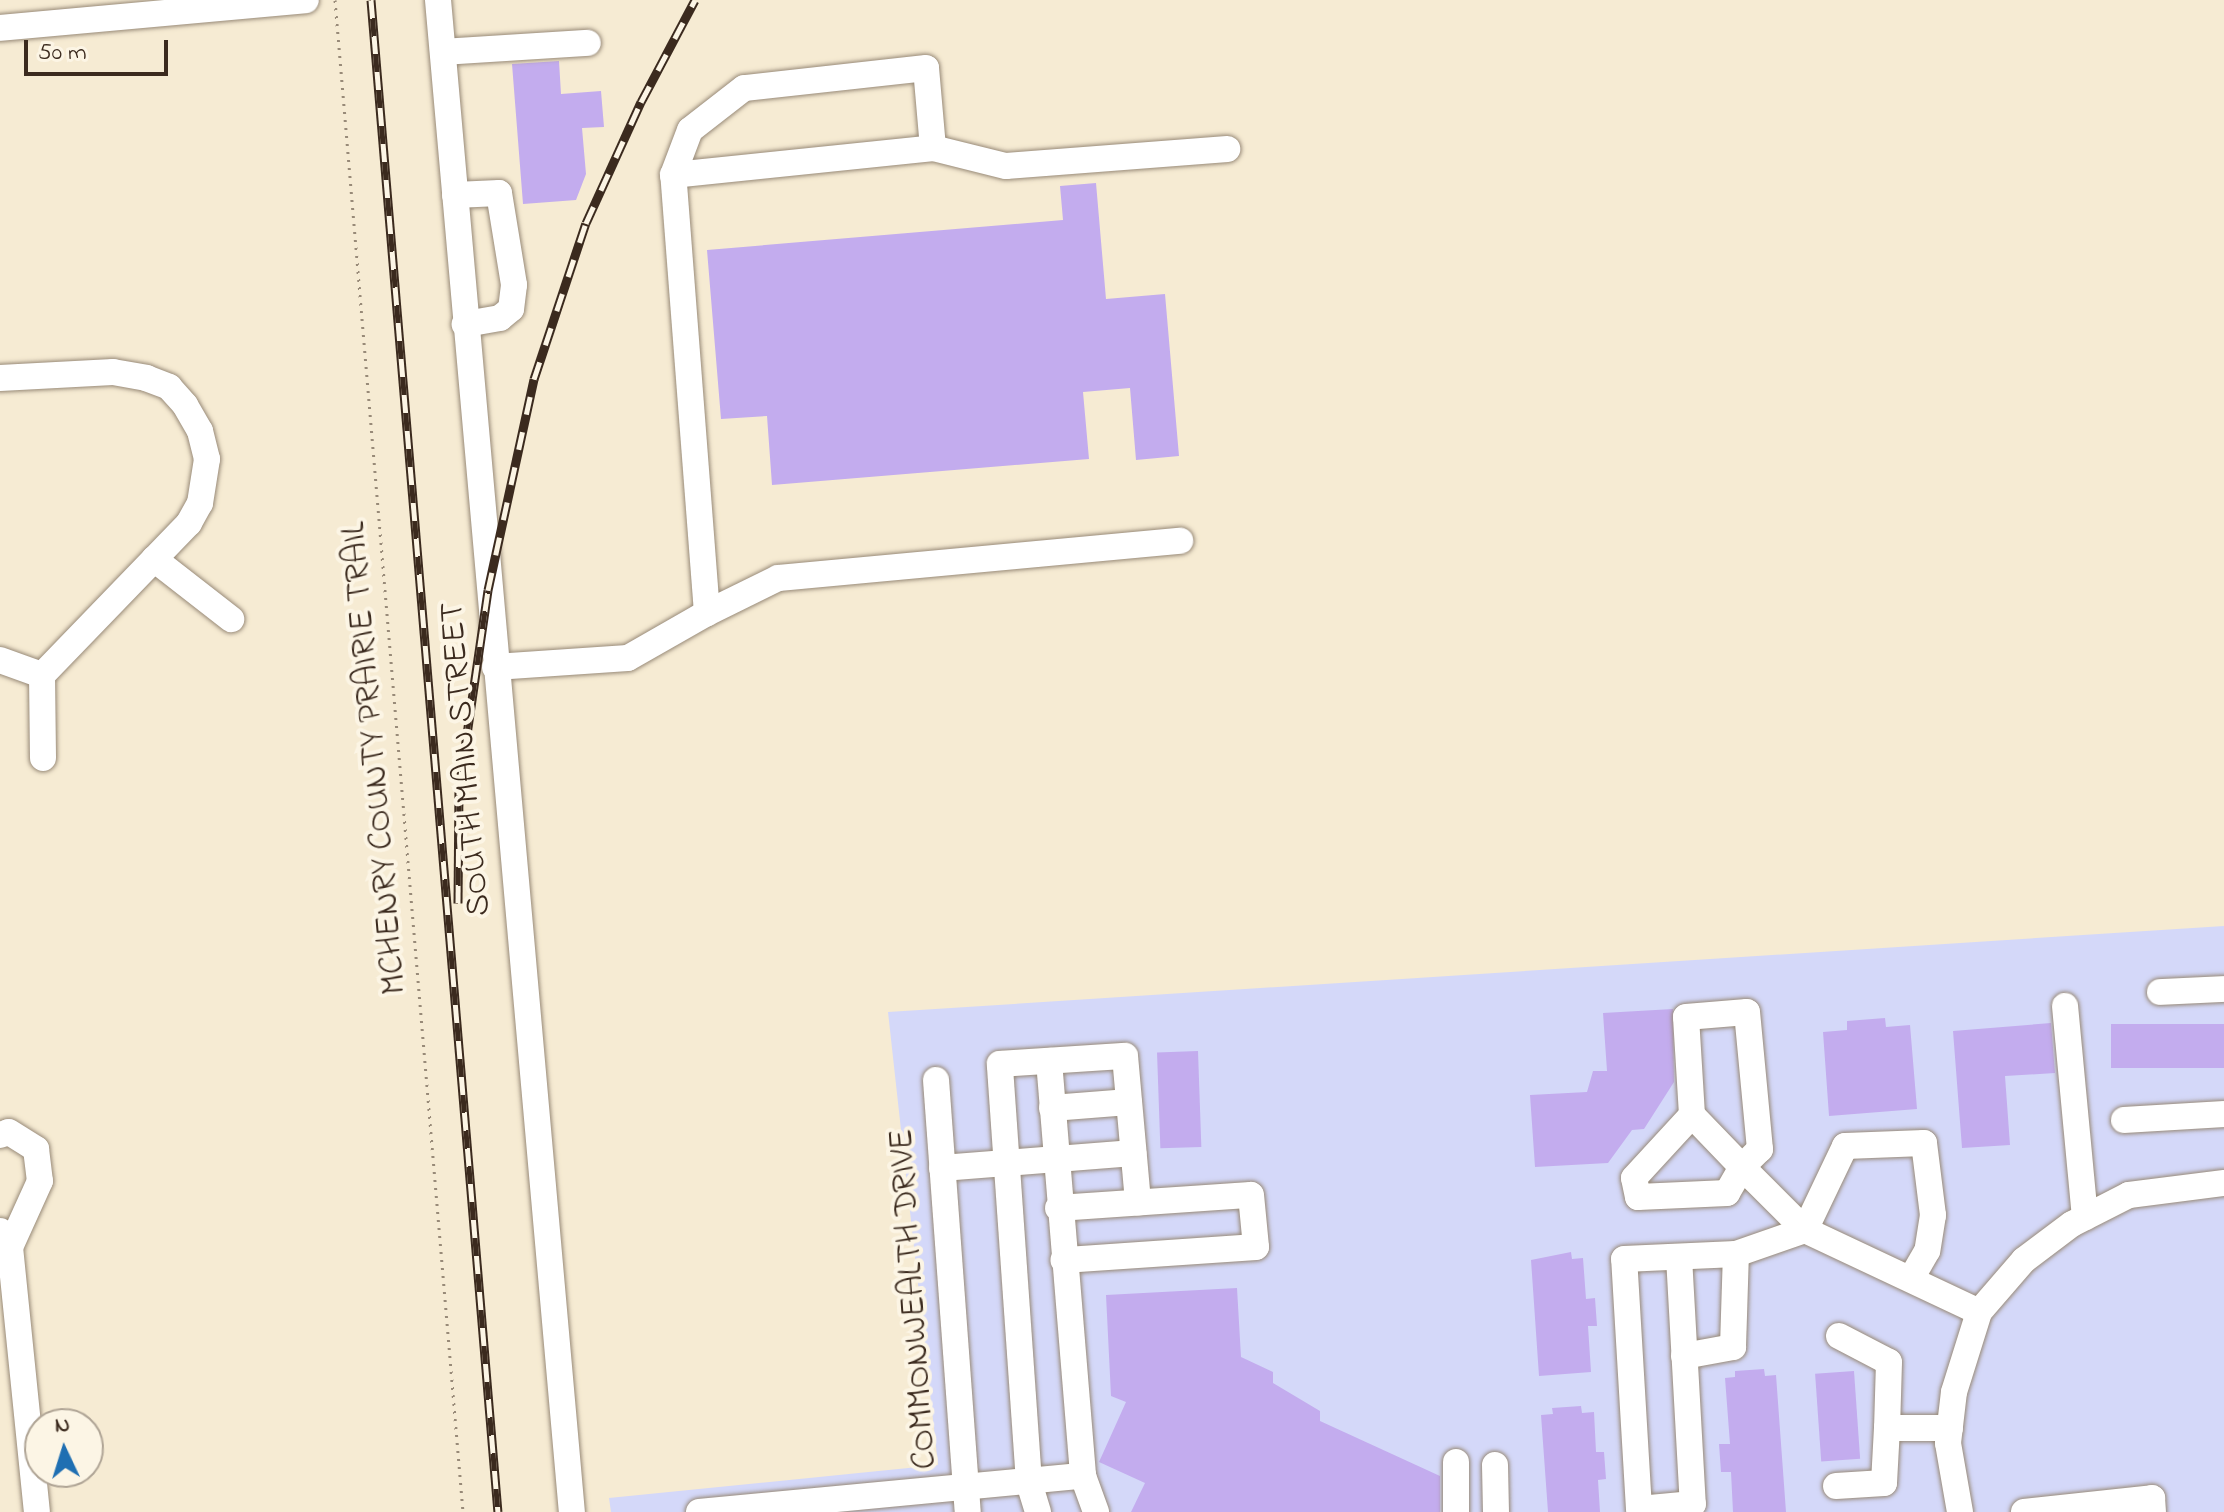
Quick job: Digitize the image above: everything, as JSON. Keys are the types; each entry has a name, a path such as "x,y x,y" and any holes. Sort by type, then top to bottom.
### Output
{"street":[{"path":"0,28 306,0"},
{"name":"SOUTH MAIN STREET","path":"438,0 572,1512"},
{"path":"443,52 588,43"},
{"path":"707,613 673,175 690,130 744,88 926,68 933,148"},
{"path":"673,175 933,148 1006,166 1227,149"},
{"path":"455,195 499,193 514,285 511,309 500,318 465,324"},
{"path":"0,378 113,372 169,387 185,405 204,445 206,471 200,503 154,559 42,675 43,758"},
{"path":"495,667 628,658 707,613 778,578 1180,541"},
{"path":"154,559 231,619"},
{"path":"0,660 42,675"},
{"path":"2160,992 2224,989"},
{"path":"2065,1006 2085,1217"},
{"path":"1692,1115 1634,1178 1638,1197 1727,1193 1742,1167 1760,1149 1747,1012 1686,1017 1692,1115 1742,1167 1805,1230 1979,1312"},
{"path":"1038,1512 1029,1482 1000,1064 1125,1056 1138,1202"},
{"path":"1049,1061 1058,1208 1083,1476 1096,1512"},
{"name":"COMMONWEALTH DRIVE","path":"936,1080 967,1500"},
{"path":"1052,1108 1129,1102"},
{"path":"2124,1120 2224,1114"},
{"path":"0,1135 9,1132 36,1149 40,1181 5,1239 7,1297 37,1512"},
{"path":"1679,1257 1693,1504 1639,1509 1624,1259 1736,1254 1805,1230 1845,1146 1924,1143 1933,1215 1927,1251 1911,1279"},
{"path":"942,1168 1133,1153"},
{"path":"1960,1512 1950,1428 1954,1392 1979,1312 2024,1260 2085,1217 2129,1195 2224,1183"},
{"path":"1058,1208 1251,1195 1256,1247 1063,1260"},
{"path":"1684,1356 1733,1347 1736,1254"},
{"path":"1836,1486 1884,1483 1889,1362 1839,1336"},
{"path":"1887,1428 1950,1428"},
{"path":"1456,1462 1456,1512"},
{"path":"1495,1465 1496,1512"},
{"path":"699,1512 967,1500 1029,1482 1083,1476"},
{"path":"2024,1512 2152,1498 2153,1512"}],"path":[{"name":"MCHENRY COUNTY PRAIRIE TRAIL","path":"335,0 463,1512"}],"shaded area":[{"path":"2224,926 2224,1512 611,1512 609,1498 938,1465 888,1012"}],"building":[{"path":"559,61 561,94 601,91 604,127 582,128 586,174 576,200 523,204 512,64"},
{"path":"1096,183 1106,299 1165,294 1179,456 1136,460 1130,388 1083,392 1089,459 772,485 767,416 721,419 707,250 1063,220 1060,186"},
{"path":"1673,1009 1674,1082 1644,1129 1632,1130 1608,1163 1535,1167 1530,1095 1587,1092 1593,1071 1607,1071 1603,1013"},
{"path":"1885,1018 1886,1027 1910,1025 1917,1109 1829,1116 1823,1032 1847,1030 1847,1021"},
{"path":"2051,1023 2055,1073 2005,1076 2010,1145 1962,1148 1953,1031"},
{"path":"2111,1024 2224,1024 2224,1068 2111,1068"},
{"path":"1198,1051 1201,1147 1160,1148 1157,1052"},
{"path":"1571,1252 1572,1259 1583,1258 1586,1299 1595,1298 1597,1326 1588,1326 1591,1372 1539,1376 1531,1260"},
{"path":"1237,1288 1241,1357 1273,1372 1273,1383 1320,1411 1320,1421 1440,1476 1440,1512 1131,1512 1145,1483 1099,1462 1126,1402 1111,1396 1106,1295"},
{"path":"1764,1369 1765,1376 1776,1375 1786,1512 1733,1512 1731,1472 1721,1472 1719,1444 1730,1444 1725,1378 1735,1377 1735,1371"},
{"path":"1854,1371 1860,1459 1821,1462 1815,1374"},
{"path":"1581,1406 1582,1413 1594,1412 1596,1452 1604,1452 1606,1479 1598,1480 1600,1512 1548,1512 1541,1415 1553,1414 1552,1408"}],"railway":[{"path":"371,0 498,1512"},
{"path":"458,903 459,789 488,590 534,379 586,223 641,102 695,0"}]}
